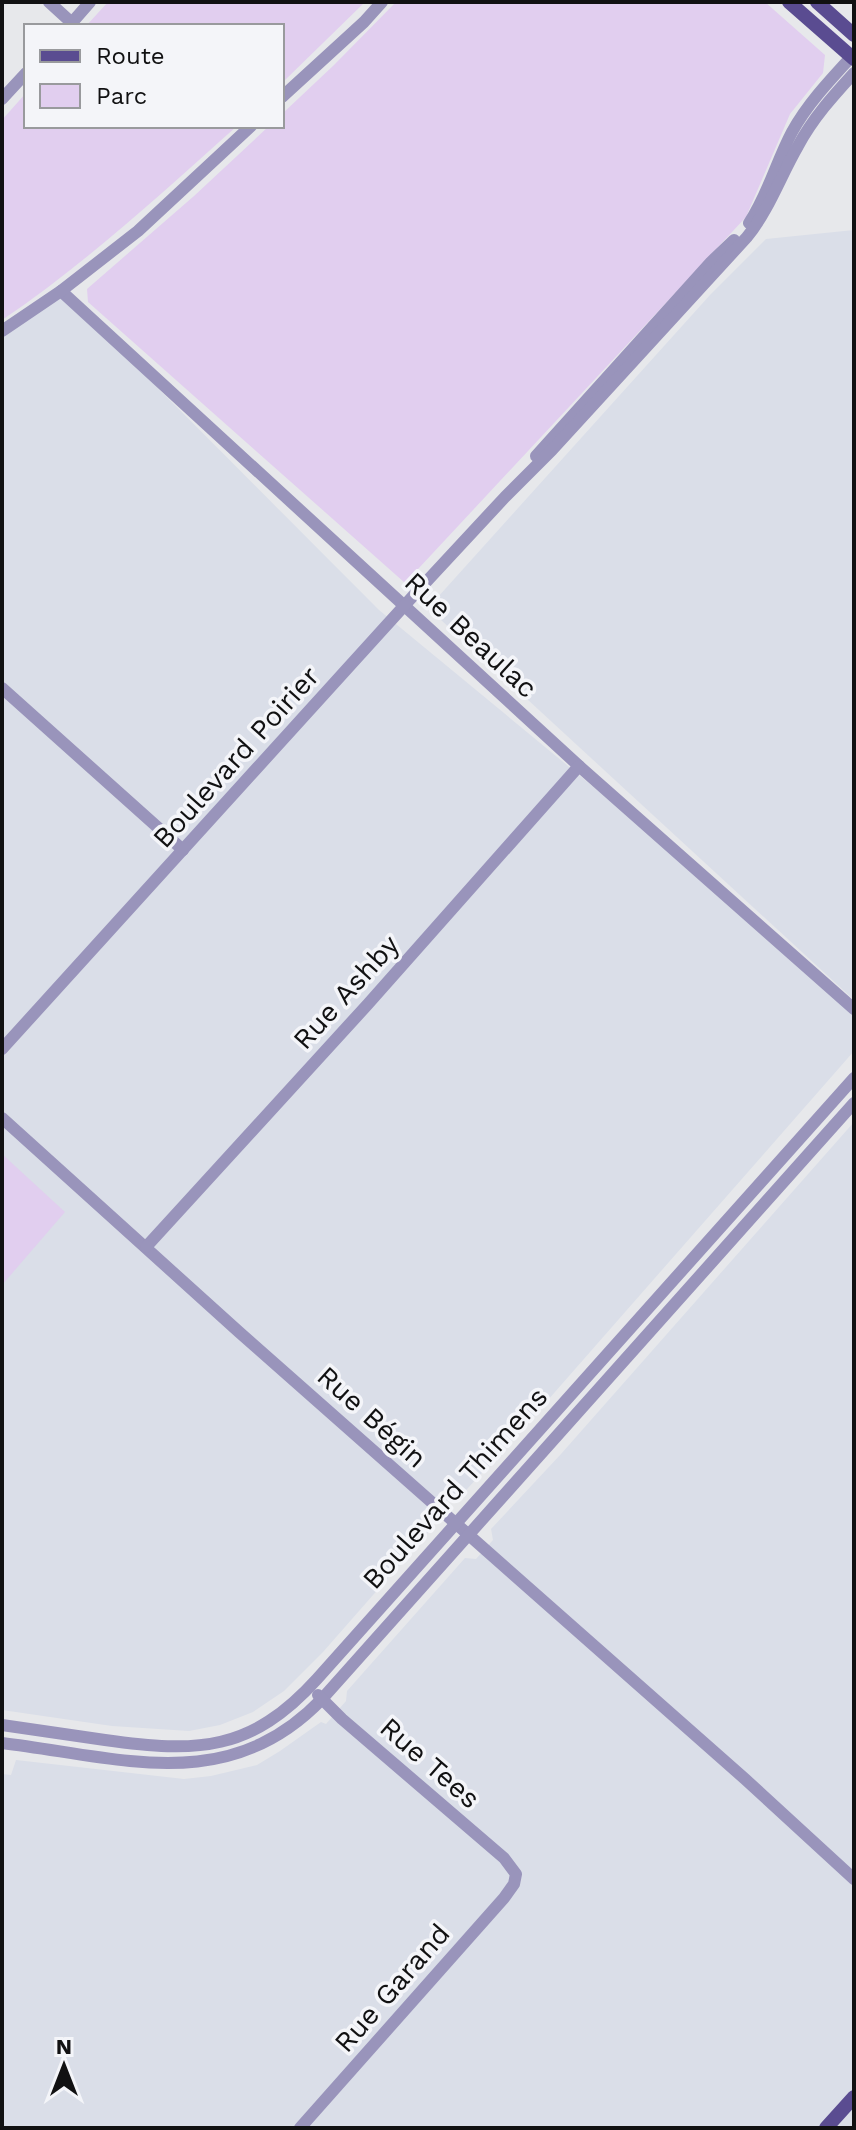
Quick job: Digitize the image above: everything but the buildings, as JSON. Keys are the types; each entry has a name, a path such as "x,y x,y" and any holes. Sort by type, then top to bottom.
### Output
{"main road":[{"path":"789,2 853,57"},
{"path":"817,2 854,35"},
{"path":"826,2128 854,2097"}],"street":[{"path":"49,2 70,24 90,2"},
{"path":"284,95 382,2"},
{"name":"Boulevard Poirier","path":"505,497 545,446 747,226 762,201 785,145 801,116 853,57"},
{"name":"Boulevard Poirier","path":"2,1049 752,231 768,208 804,135 854,73"},
{"path":"2,99 24,75"},
{"path":"2,331 61,291 138,231 249,128"},
{"name":"Rue Beaulac","path":"61,291 579,766 854,1009"},
{"path":"2,688 183,850"},
{"name":"Rue Ashby","path":"146,1247 377,994 579,766"},
{"name":"Boulevard Thimens","path":"2,1727 154,1746 201,1746 237,1737 259,1727 293,1704 854,1078"},
{"name":"Boulevard Thimens","path":"2,1743 150,1763 201,1763 232,1756 266,1742 293,1725 322,1699 854,1103"},
{"name":"Rue Bégin","path":"2,1118 854,1879"},
{"path":"615,1345 628,1356"},
{"path":"536,1433 549,1444"},
{"name":"Rue Tees","path":"310,1687 504,1858 513,1867 516,1877"},
{"name":"Rue Garand","path":"300,2128 504,1898 516,1877"}],"shaded area":[{"path":"854,230 854,1000 428,608 710,295 766,239"},
{"path":"61,291 379,610 854,1002 854,1051 519,1433 455,1502 450,1498 428,1521 431,1529 323,1652 284,1691 253,1712 220,1725 189,1731 112,1726 2,1710 2,337"},
{"path":"854,1122 854,2128 2,2128 2,1774 11,1775 16,1760 184,1779 211,1776 257,1765 321,1722 326,1724 346,1701 347,1691 465,1558 476,1559 493,1540 491,1529"}],"green space":[{"path":"108,2 365,2 284,81 284,24 88,24"},
{"path":"396,2 765,2 825,55 823,73 790,114 746,217 405,583 88,302 87,289 267,128 284,128 284,112"},
{"path":"24,95 24,128 235,128 93,252 2,320 2,120"},
{"path":"2,1154 65,1212 2,1285"}]}
